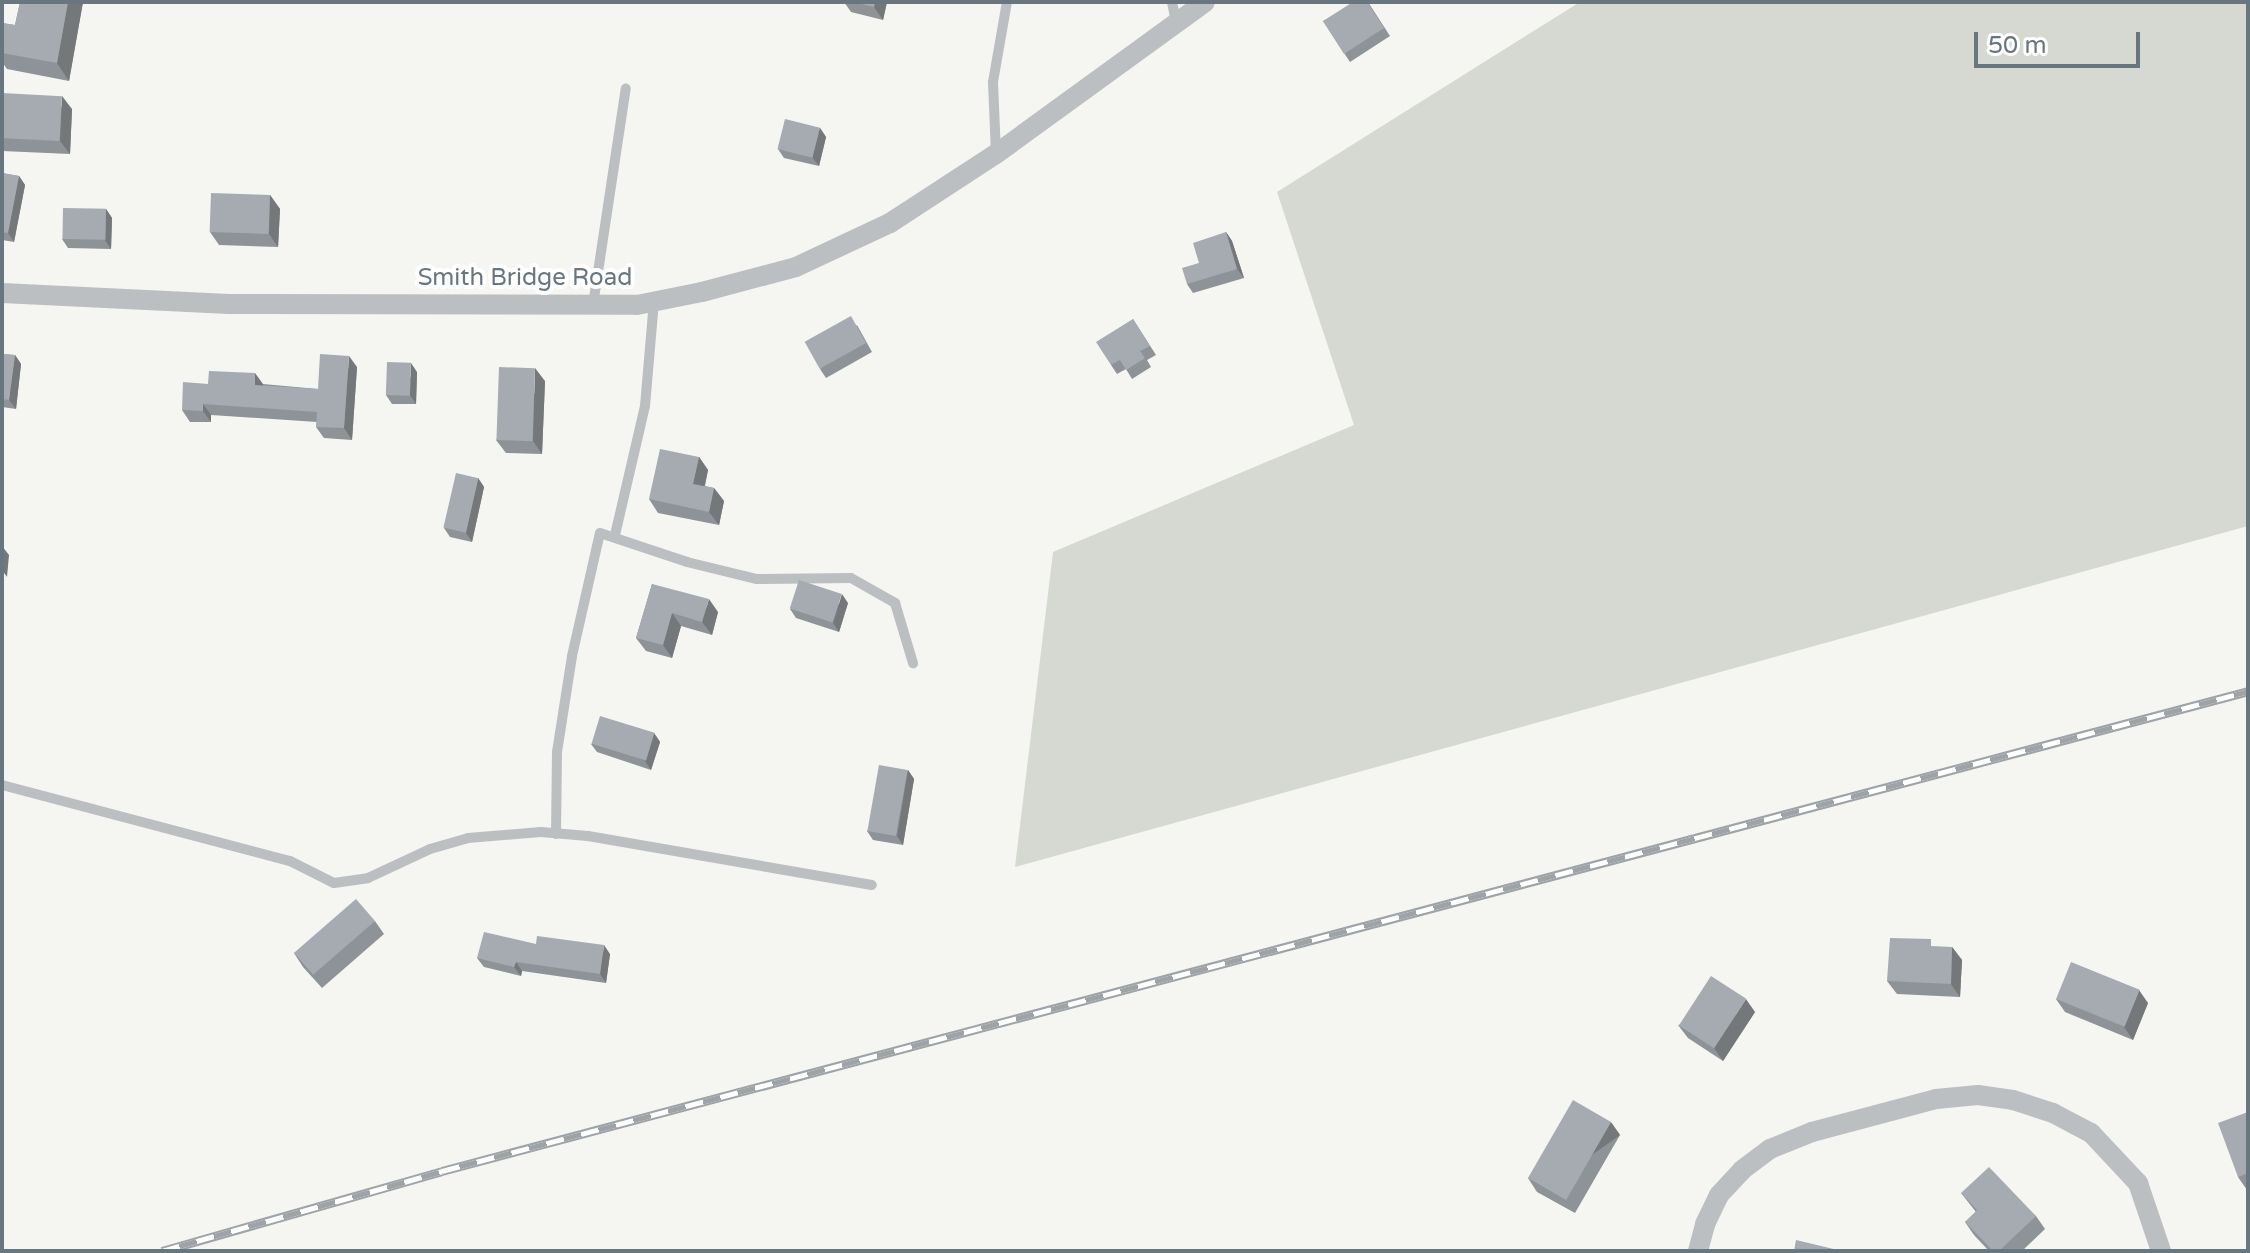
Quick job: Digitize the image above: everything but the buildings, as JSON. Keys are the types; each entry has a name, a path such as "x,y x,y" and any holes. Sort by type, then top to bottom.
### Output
{"street":[{"name":"Smith Bridge Road","path":"2,293 229,304 593,305 654,302 796,267 890,223 996,154 1205,2"},
{"path":"1698,1251 1705,1224 1719,1195 1742,1170 1770,1149 1812,1132 1936,1099 1978,1095 2013,1100 2053,1113 2091,1133 2138,1183 2161,1251"}],"lane":[{"path":"996,154 993,82 1007,2"},
{"path":"1172,2 1176,23"},
{"path":"593,305 626,88"},
{"path":"615,535 645,406 654,302"},
{"path":"556,834 557,752 572,656 600,533 615,535 687,562 757,579 851,578 895,603 913,663"},
{"path":"2,785 290,861 334,883 368,878 430,849 468,838 556,834 872,885"}],"shaded area":[{"path":"1580,2 2248,2 2248,526 1015,867 1053,552 1354,425 1277,192"}],"railway":[{"path":"162,1251 442,1171 2248,691"}]}
